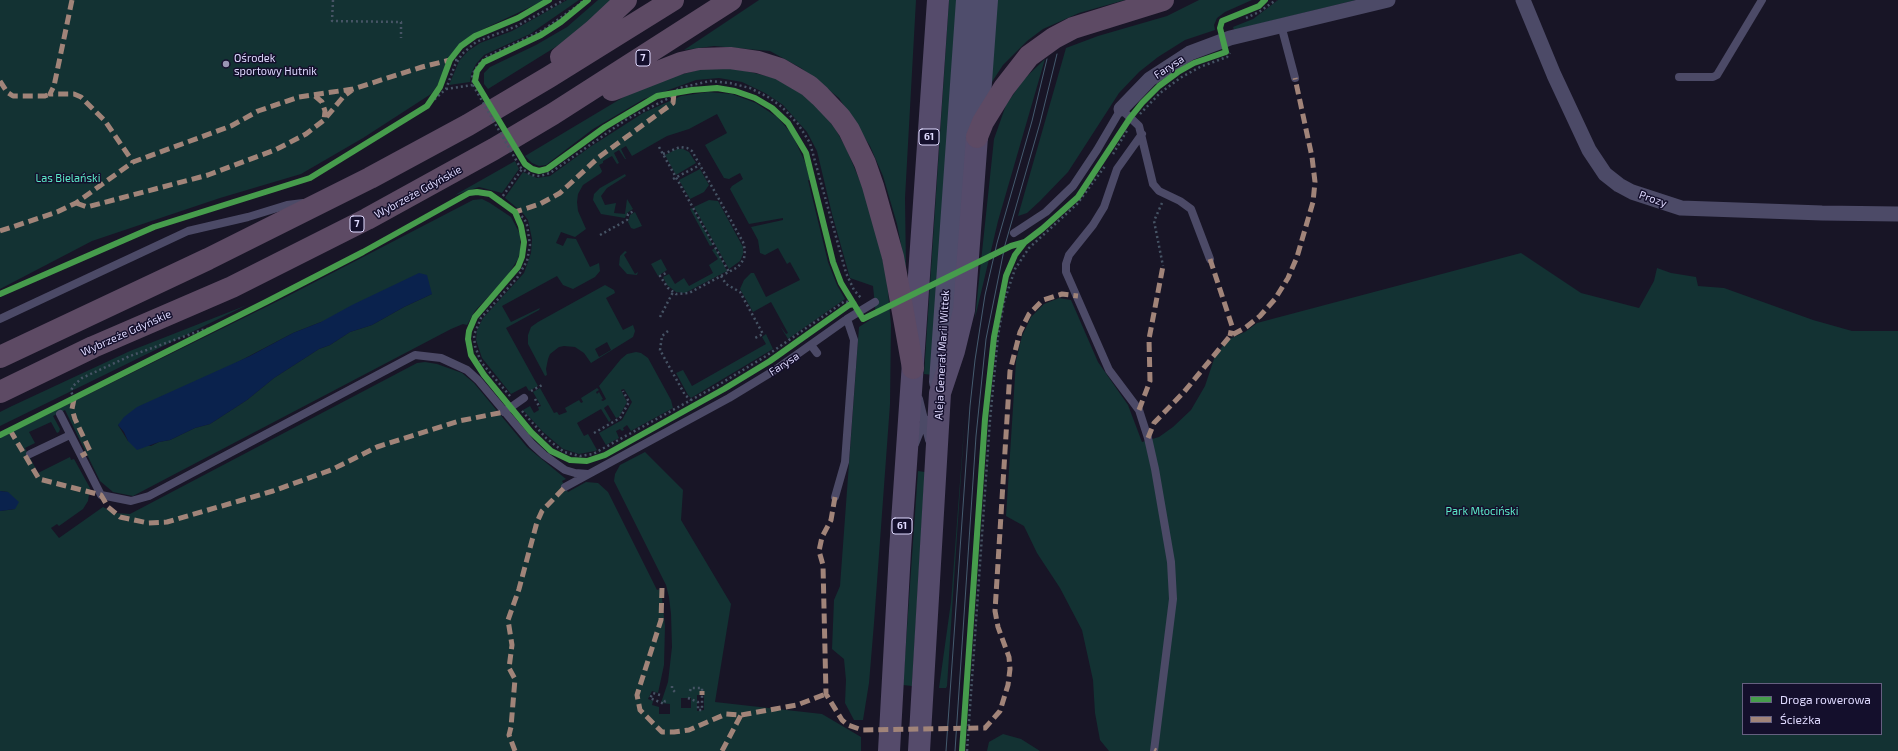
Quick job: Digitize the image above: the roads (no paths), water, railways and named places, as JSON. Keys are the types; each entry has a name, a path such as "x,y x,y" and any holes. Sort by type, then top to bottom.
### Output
{"highway":[{"path":"500,106 594,30 626,0"},
{"path":"0,357 208,259 406,159 588,54 673,0"},
{"name":"Wybrzeże Gdyńskie","path":"0,392 93,347 253,277 380,212 480,157 553,114 731,0"},
{"path":"977,137 983,122 1004,88 1029,56 1054,38 1073,28 1163,0"},
{"path":"553,114 662,69 699,59 730,58 758,62 780,69 809,86 840,117 865,162 881,210 893,257 913,371"}],"main road":[{"name":"61","path":"889,751 892,685 938,0"},
{"name":"Aleja Generał Marii Wittek","path":"919,751 940,387 967,0"},
{"path":"940,387 954,351 964,310 987,0"}],"street":[{"name":"Farysa","path":"1126,114 1150,79 1190,53 1223,40 1388,0"},
{"name":"Prozy","path":"1523,0 1554,75 1590,150 1605,174 1619,185 1632,192 1681,208 1898,214"}],"lane":[{"path":"1679,78 1713,77 1717,75 1762,0"},
{"path":"1281,25 1295,78"},
{"path":"1126,114 1139,126 1153,184 1159,191 1180,201 1191,209 1210,259"},
{"name":"Farysa","path":"1014,233 1046,212 1073,186 1097,150 1126,114"},
{"path":"1142,134 1117,169 1104,207 1093,225 1069,256 1066,264 1066,272 1109,370 1139,410 1148,438 1155,469 1171,562 1173,599 1154,751"},
{"path":"0,319 188,231 248,218 287,205 328,199"},
{"name":"Farysa","path":"565,487 729,398 811,345 859,311 875,302"},
{"path":"835,497 845,462 854,340 847,319"},
{"path":"811,345 817,354"},
{"path":"60,414 101,495 131,501 149,496 415,355 441,358 467,370 510,407 532,444 556,465 575,473 588,474"},
{"path":"913,371 936,467"},
{"path":"907,467 924,421 940,387"},
{"path":"510,407 524,398"},
{"path":"30,454 70,435"}],"water":[{"path":"419,273 427,275 432,294 404,307 372,325 350,332 330,345 319,349 274,378 247,400 210,424 195,428 170,440 159,442 137,450 128,441 124,432 118,425 124,417 137,407 250,356 293,333 321,322 352,305"},
{"path":"0,491 8,492 19,502 15,509 0,511"}],"tram line":[{"path":"955,751 976,436 986,339 1005,245 1040,123 1057,54"},
{"path":"946,751 970,406 975,360 985,295 997,243 1032,121 1047,59"}],"place":[{"name":"Ośrodek sportowy Hutnik","path":"226,64"}],"park label":[{"name":"Las Bielański","path":"68,178"},
{"name":"Park Młociński","path":"1482,511"}]}
